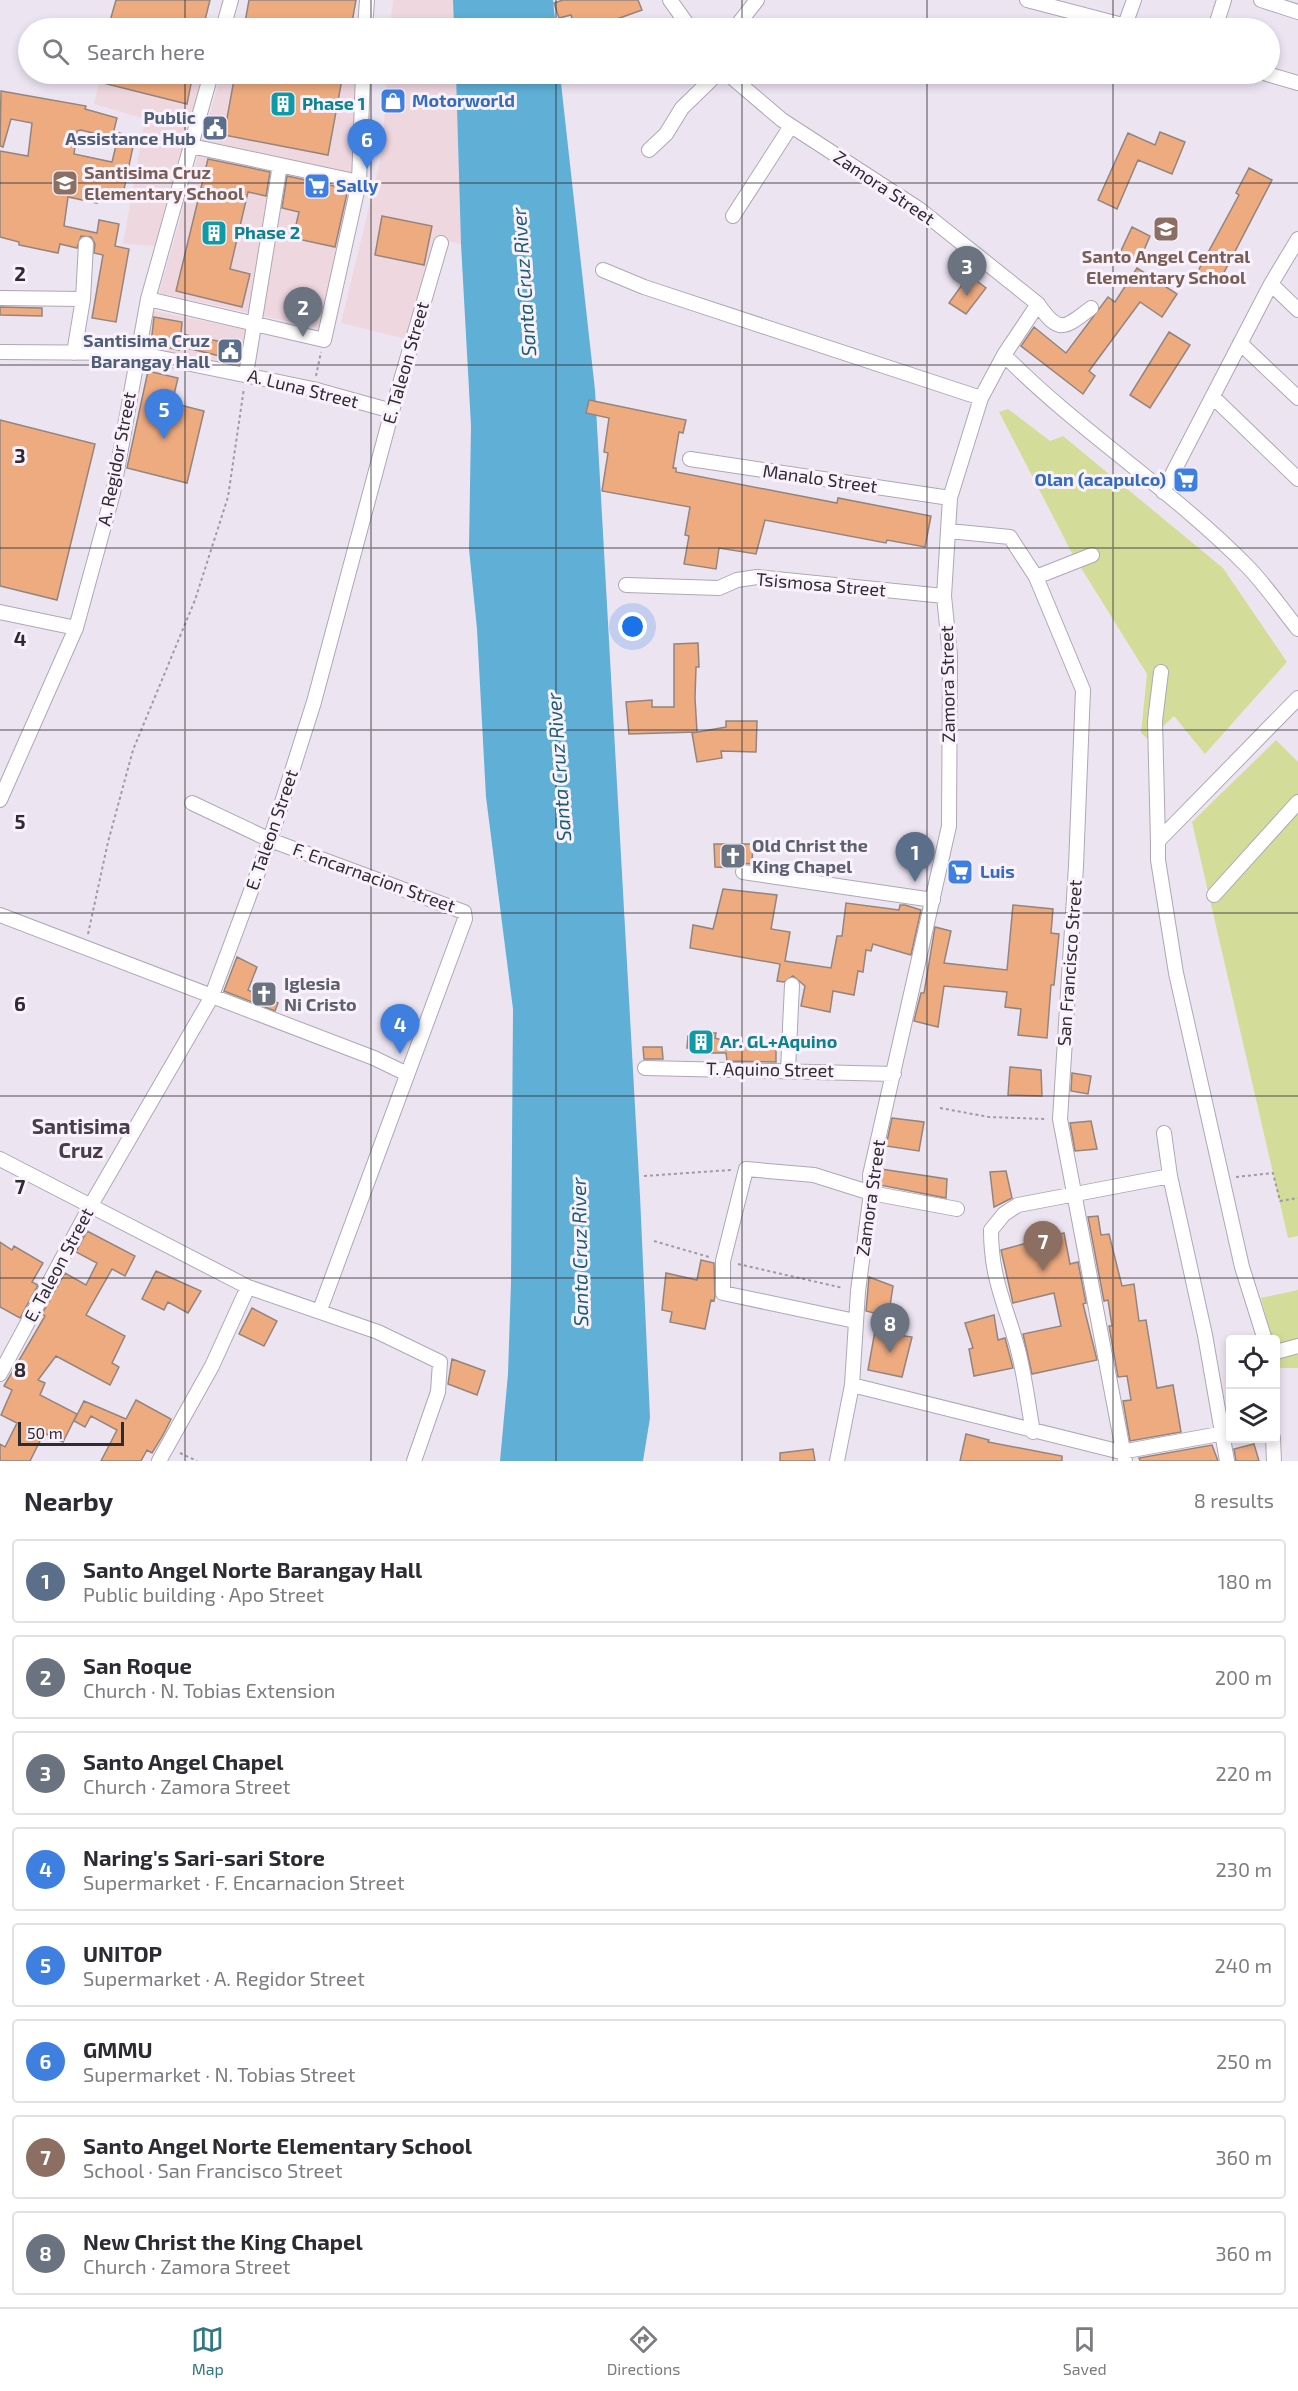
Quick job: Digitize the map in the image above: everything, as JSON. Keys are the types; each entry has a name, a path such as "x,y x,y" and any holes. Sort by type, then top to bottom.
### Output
{"street":[{"path":"226,18 231,0"},
{"path":"366,18 367,0"},
{"path":"670,0 683,18"},
{"path":"743,18 757,0"},
{"path":"1034,0 1098,18"},
{"path":"1131,18 1134,0"},
{"path":"1218,18 1224,0"},
{"path":"1261,0 1298,12"},
{"path":"1280,78 1298,83"},
{"name":"A. Regidor Street","path":"0,800 5,772 76,628 113,493 148,299 208,84"},
{"path":"148,299 324,340 359,182 363,84"},
{"path":"649,150 666,134 682,108 707,84"},
{"name":"Zamora Street","path":"740,84 791,126 920,209 1038,304 1004,355 981,398 950,498 944,596 950,656 949,826 870,1175 871,1193 855,1321 852,1385 837,1461"},
{"path":"734,216 791,126"},
{"path":"191,146 359,182"},
{"path":"246,374 280,165"},
{"path":"1164,492 1270,284 1298,239"},
{"name":"E. Taleon Street","path":"0,1374 91,1205 211,998 270,840 314,702 392,411 441,243"},
{"path":"74,353 83,298 86,244"},
{"path":"603,270 644,287 981,398"},
{"path":"1270,284 1298,310"},
{"path":"0,298 83,298"},
{"path":"1038,304 1047,318 1059,326 1068,326 1091,308"},
{"path":"1240,343 1298,398"},
{"name":"A. Luna Street","path":"0,352 137,353 312,389 392,411"},
{"path":"1004,355 1101,442 1164,492 1246,565 1298,628"},
{"path":"1213,397 1298,479"},
{"name":"Manalo Street","path":"690,459 950,498"},
{"name":"San Francisco Street","path":"949,531 1010,537 1036,577 1083,690 1076,866 1060,1119 1123,1456"},
{"path":"1036,577 1092,555"},
{"name":"Tsismosa Street","path":"626,585 719,588 737,580 758,577 944,596"},
{"path":"0,612 76,628"},
{"path":"1161,672 1155,721 1158,860 1176,973 1242,1267 1263,1335"},
{"path":"1158,841 1298,698"},
{"path":"1214,895 1298,802"},
{"name":"F. Encarnacion Street","path":"192,803 270,840 464,912 465,919 320,1310"},
{"path":"743,872 933,900"},
{"path":"0,915 211,998 374,1058 407,1074"},
{"path":"788,1070 792,985"},
{"name":"T. Aquino Street","path":"645,1068 894,1074"},
{"path":"1164,1133 1170,1176 1225,1433 1227,1461"},
{"path":"1,1162 91,1205 248,1287 320,1310 378,1332 440,1362 438,1392 414,1461"},
{"path":"855,1321 723,1293 723,1261 746,1169 814,1175 871,1193 957,1209"},
{"path":"1033,1432 1018,1351 998,1293 991,1255 991,1230 1004,1214 1018,1205 1076,1196 1170,1176"},
{"path":"159,1461 212,1366 248,1287"},
{"path":"1280,1351 1298,1346"},
{"path":"852,1385 1123,1456 1225,1433"},
{"path":"1273,1443 1274,1461"}],"path":[{"path":"312,389 324,340"},
{"path":"85,948 108,842 133,750 195,600 228,497 246,374"},
{"path":"940,1108 989,1117 1060,1119"},
{"path":"644,1176 746,1169"},
{"path":"1223,1179 1273,1173 1280,1201 1298,1198"},
{"path":"654,1240 723,1261 858,1291"},
{"path":"166,1447 197,1461"}],"shaded area":[{"path":"393,0 453,0 454,18 391,18"},
{"path":"99,84 202,84 156,246 123,244 145,119 94,104"},
{"path":"218,84 355,84 352,164 354,187 318,328 159,293"},
{"path":"386,84 456,84 461,244 447,241 406,339 341,323 382,153"},
{"path":"150,310 247,330 239,368 144,348"}],"green space":[{"path":"1008,409 1050,441 1063,436 1223,568 1287,662 1205,754 1174,716 1149,740 1141,733 1147,674 1073,555 999,412"},
{"path":"1276,740 1298,762 1298,1236 1288,1238 1192,822"},
{"path":"1298,1290 1298,1368 1280,1368 1280,1335 1271,1335 1261,1298"}],"water":[{"path":"453,0 553,0 555,18 454,18"},
{"name":"Santa Cruz River","path":"456,84 561,84 595,390 640,1196 650,1418 643,1461 500,1461 508,1374 511,1283 513,1009 486,797 477,629 469,549 471,426 461,244"}],"building":[{"path":"116,0 210,0 206,18 111,18"},
{"path":"249,0 356,0 353,18 246,18"},
{"path":"563,0 638,0 642,10 620,18 572,18 571,15 559,18 554,3"},
{"path":"107,84 191,84 187,104"},
{"name":"Phase 1","path":"233,84 341,84 328,155 224,135"},
{"path":"1,91 86,106 85,109 117,118 112,138 77,131 74,154 112,162 119,133 135,137 122,199 99,194 97,203 68,197 64,226 97,233 99,220 119,224 115,246 129,249 116,322 92,318 103,255 94,253 95,244 91,237 81,236 77,248 60,244 58,253 19,245 19,242 0,237 0,151 28,156 32,123 11,119 3,147 0,146"},
{"path":"1160,132 1185,142 1172,174 1138,160 1117,209 1098,200 1128,133 1155,145"},
{"name":"Phase 2","path":"208,159 270,172 266,196 248,192 230,269 250,274 242,307 176,291"},
{"path":"1249,168 1272,180 1218,284 1197,273 1239,195 1236,193"},
{"path":"287,176 348,189 335,247 293,238 299,212 282,208"},
{"path":"382,216 432,226 424,265 375,255"},
{"path":"1132,227 1150,236 1138,264 1119,255"},
{"path":"1137,268 1177,294 1162,317 1140,302 1089,371 1095,376 1083,394 1021,346 1034,327 1066,353 1108,297 1115,302"},
{"path":"969,275 986,288 966,314 949,303"},
{"path":"0,307 42,308 42,316 0,315"},
{"path":"154,317 182,322 181,334 239,345 236,360 179,346 179,350 151,344"},
{"path":"1169,332 1190,345 1150,408 1130,395"},
{"path":"148,371 178,378 172,403 204,411 187,483 127,468"},
{"path":"589,400 686,420 683,433 679,432 673,468 676,468 676,472 837,503 838,498 931,516 925,547 887,540 886,543 765,520 756,554 719,548 716,569 684,564 689,536 685,535 690,507 602,491 608,453 604,452 609,418 586,413"},
{"path":"0,420 95,444 57,600 0,586"},
{"path":"698,643 699,667 696,667 695,698 697,732 629,734 626,702 652,700 652,707 674,707 674,644"},
{"path":"726,721 757,721 756,752 721,751 722,758 697,762 692,733 726,727"},
{"name":"Old Christ the King Chapel","path":"714,844 753,844 752,864 740,863 735,868 715,867"},
{"path":"723,889 777,895 771,929 790,932 785,961 831,968 837,936 842,936 846,903 899,910 900,905 905,905 921,910 911,955 873,944 871,951 866,950 863,972 858,971 854,995 833,991 830,1012 801,1006 805,986 793,976 784,982 777,981 780,964 690,948 693,925 713,929"},
{"path":"1013,905 1053,909 1051,933 1059,934 1054,985 1051,985 1047,1038 1018,1035 1021,1009 1005,1007 1007,992 944,986 938,1027 914,1021 921,993 924,993 935,927 951,931 944,963 1007,970"},
{"path":"237,957 257,967 248,990 278,1003 275,1011 224,991"},
{"path":"696,1033 716,1033 715,1038 756,1050 755,1044 776,1044 776,1062 727,1061 726,1053 697,1053 696,1048 687,1048 688,1036 696,1037"},
{"path":"643,1047 662,1047 663,1059 644,1059"},
{"path":"1010,1067 1041,1070 1042,1096 1008,1095"},
{"path":"1072,1073 1091,1076 1088,1094 1071,1091"},
{"path":"892,1118 924,1122 919,1151 886,1146"},
{"path":"1091,1121 1097,1149 1075,1151 1070,1123"},
{"path":"881,1169 947,1179 946,1198 880,1185"},
{"path":"1006,1171 1012,1198 994,1207 990,1172"},
{"path":"1098,1216 1101,1235 1109,1234 1122,1286 1134,1284 1139,1321 1146,1320 1157,1388 1173,1385 1181,1432 1130,1441 1123,1401 1131,1400 1127,1376 1118,1377 1109,1326 1112,1326 1108,1300 1104,1301 1088,1217"},
{"path":"87,1231 135,1256 125,1276 112,1269 86,1315 125,1336 112,1363 119,1367 110,1385 56,1356 38,1380 45,1383 40,1395 77,1414 63,1442 44,1433 30,1461 0,1461 0,1444 5,1447 17,1423 1,1415 12,1390 4,1386 45,1316 42,1314 65,1273 86,1285 97,1263 76,1252"},
{"path":"1064,1233 1070,1264 1078,1262 1086,1303 1083,1304 1097,1360 1032,1374 1023,1334 1061,1326 1054,1293 1013,1303 1001,1250"},
{"path":"0,1242 12,1250 14,1246 43,1263 32,1282 38,1285 20,1318 0,1307"},
{"path":"701,1260 714,1263 715,1296 714,1301 711,1300 705,1329 670,1322 672,1312 662,1310 666,1273 697,1280"},
{"path":"156,1271 201,1291 188,1313 168,1302 164,1310 142,1299"},
{"path":"869,1277 893,1286 886,1333 912,1337 902,1377 868,1370 878,1314 866,1311"},
{"path":"252,1308 277,1321 264,1346 239,1334"},
{"path":"994,1315 998,1340 1005,1338 1013,1368 974,1376 969,1349 973,1348 965,1323"},
{"path":"452,1359 485,1371 477,1395 448,1384"},
{"path":"136,1400 171,1419 163,1435 152,1453 147,1450 141,1461 101,1461 117,1430 91,1416 85,1427 74,1421 84,1401 126,1419"},
{"path":"966,1434 989,1440 988,1442 1062,1456 1062,1461 960,1461"},
{"path":"1254,1444 1259,1461 1236,1461 1234,1449"},
{"path":"1212,1445 1218,1461 1140,1461 1139,1458"},
{"path":"813,1449 815,1461 780,1461 780,1453"}],"place":[{"name":"Motorworld","path":"393,101"},
{"name":"Phase 1","path":"283,104"},
{"name":"Public Assistance Hub","path":"215,128"},
{"name":"GMMU","path":"367,169"},
{"name":"Santisima Cruz Elementary School","path":"65,183"},
{"name":"Sally","path":"317,186"},
{"name":"Santo Angel Central Elementary School","path":"1166,229"},
{"name":"Phase 2","path":"214,233"},
{"name":"Santo Angel Chapel","path":"967,296"},
{"name":"San Roque","path":"303,337"},
{"name":"Santisima Cruz Barangay Hall","path":"230,351"},
{"name":"UNITOP","path":"164,439"},
{"name":"Olan (acapulco)","path":"1186,480"},
{"name":"Old Christ the King Chapel","path":"733,856"},
{"name":"Luis","path":"960,872"},
{"name":"Santo Angel Norte Barangay Hall","path":"915,882"},
{"name":"Iglesia Ni Cristo","path":"264,994"},
{"name":"Ar. GL+Aquino","path":"701,1042"},
{"name":"Naring's Sari-sari Store","path":"400,1054"},
{"name":"Santo Angel Norte Elementary School","path":"1043,1271"},
{"name":"New Christ the King Chapel","path":"890,1353"}],"district":[{"name":"Santisima Cruz","path":"81,1139"}]}
